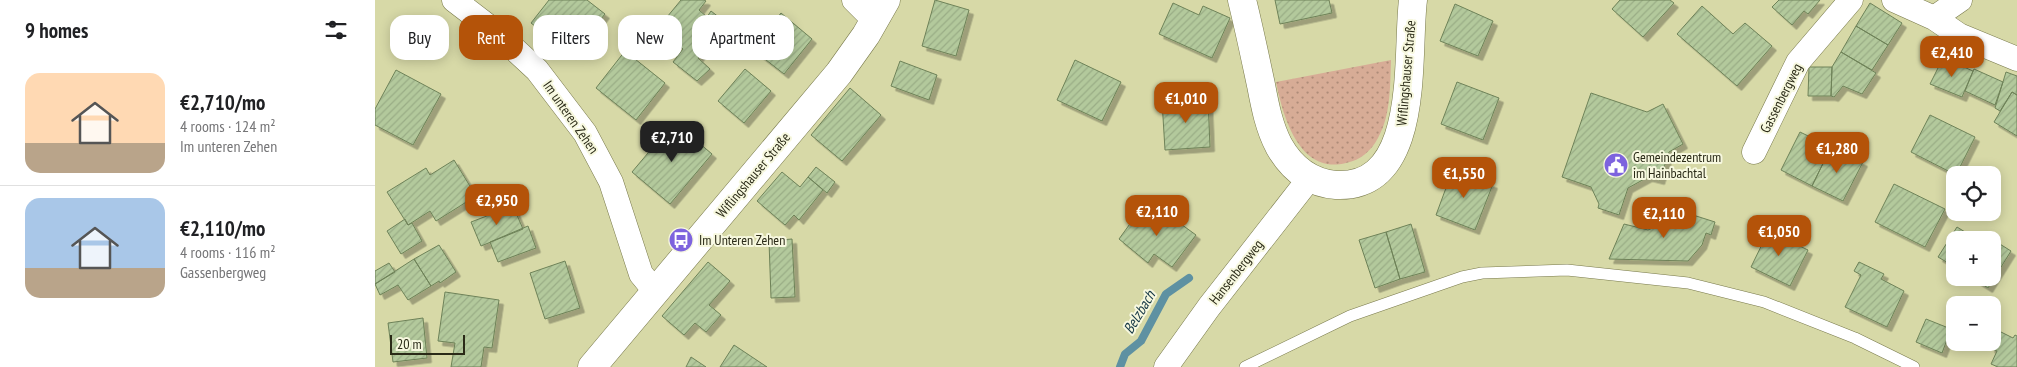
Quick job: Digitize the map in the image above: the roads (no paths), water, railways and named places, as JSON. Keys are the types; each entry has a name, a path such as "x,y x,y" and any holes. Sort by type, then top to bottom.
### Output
{"street":[{"name":"Im unteren Zehen","path":"454,0 497,33 537,70 585,133 611,182 641,274 655,291"},
{"path":"854,0 881,11"},
{"path":"1242,0 1271,130 1285,156 1309,179"},
{"name":"Wiflingshauser Straße","path":"1309,179 1329,184 1356,183 1371,176 1392,151 1402,128 1405,114 1413,0"},
{"name":"Gassenbergweg","path":"1754,152 1798,62 1851,0"},
{"path":"1894,0 1934,18 1959,35 2017,59"},
{"path":"1934,18 1961,0"},
{"name":"Wiflingshauser Straße","path":"592,367 839,73 881,11"},
{"name":"Hansenbergweg","path":"1166,367 1209,307 1309,179"}],"lane":[{"path":"1245,367 1350,316 1462,277 1482,273 1567,270 1688,283 1764,302 1855,338 1914,367"}],"waterway":[{"name":"Belzbach","path":"1120,367 1125,354 1141,341 1166,294 1189,278"}],"place":[{"name":"Gemeindezentrum im Hainbachtal","path":"1616,165"},
{"name":"Im Unteren Zehen","path":"681,240"}]}
